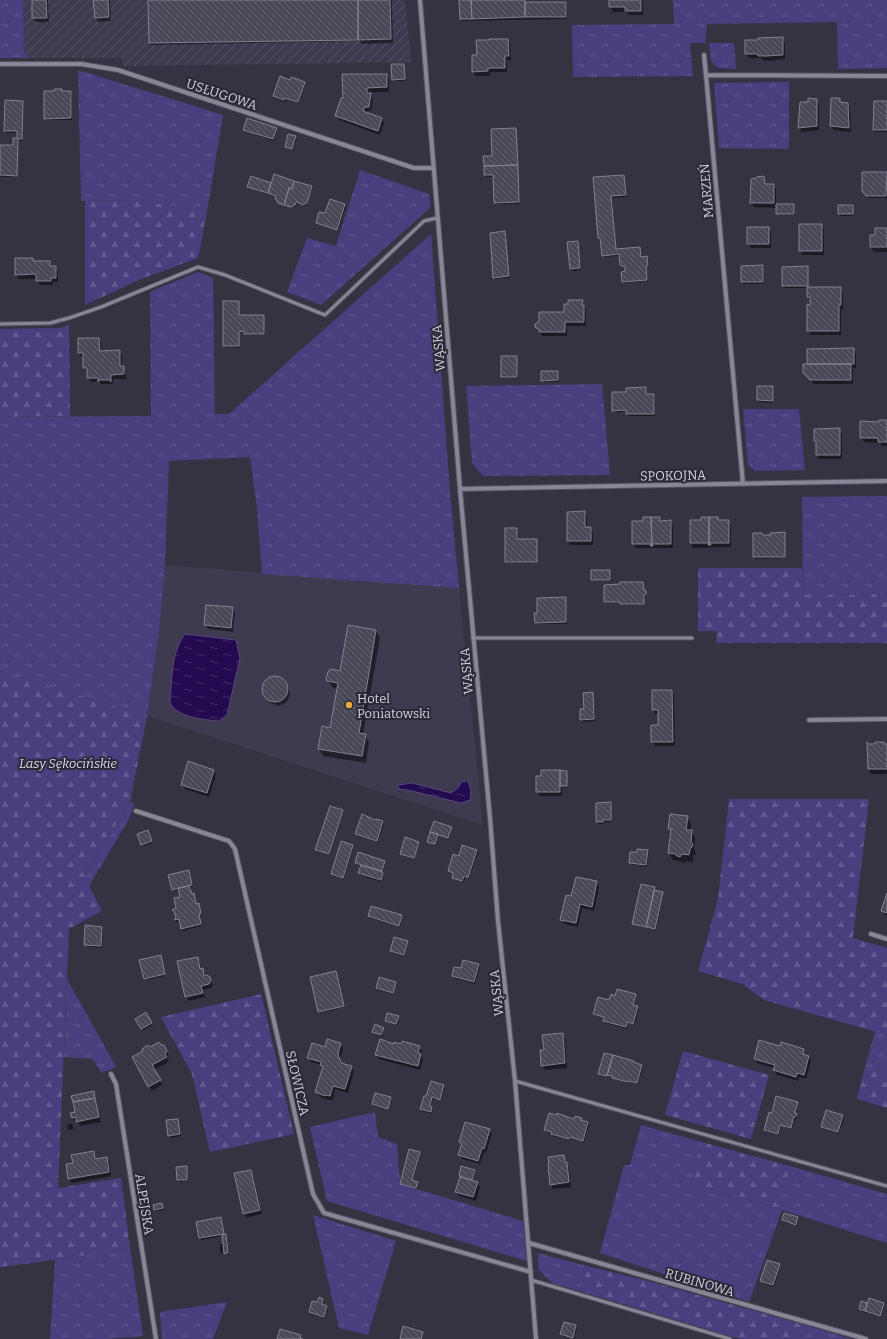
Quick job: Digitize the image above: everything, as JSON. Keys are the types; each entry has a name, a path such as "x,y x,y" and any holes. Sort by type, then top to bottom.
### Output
{"street":[{"name":"WĄSKA","path":"420,0 460,489 498,921 515,1080 532,1272 531,1280 536,1339"},
{"name":"MARZEŃ","path":"704,55 743,484"},
{"name":"USŁUGOWA","path":"0,64 81,64 118,70 414,168 434,168"},
{"path":"706,75 887,76"},
{"name":"SPOKOJNA","path":"460,489 887,481"},
{"path":"809,720 887,719"},
{"name":"SŁOWICZA","path":"136,811 229,841 235,849 313,1194 324,1213 532,1272"},
{"path":"871,934 887,939"},
{"name":"ALPEJSKA","path":"111,1074 116,1084 156,1339"},
{"name":"RUBINOWA","path":"529,1243 866,1339"}],"lane":[{"path":"0,324 50,323 69,318 101,307 198,267 325,315 424,221 437,218"},
{"path":"473,638 692,638"},
{"path":"515,1080 887,1186"},
{"path":"531,1280 730,1339"}],"shaded area":[{"path":"23,0 405,0 411,62 123,66 121,58 30,58 24,52"},
{"path":"165,565 459,588 483,825 147,716 159,632"}],"green space":[{"path":"0,0 23,0 24,52 30,58 0,58"},
{"path":"673,0 887,0 887,68 838,69 837,22 707,24 705,43 690,43 693,76 573,77 572,25 674,24"},
{"path":"709,43 734,43 736,69 722,68 714,65 712,62"},
{"path":"78,70 223,115 207,212 135,200 81,201"},
{"path":"789,82 789,149 719,148 714,83"},
{"path":"360,170 429,194 431,207 321,305 287,292 307,238 336,246"},
{"path":"135,200 207,212 198,258 141,279 85,305 85,201"},
{"path":"431,234 450,492 459,588 262,574 257,509 250,457 169,461 165,565 159,632 147,716 0,671 0,417 151,416 150,292 198,272 213,278 215,414 229,414"},
{"path":"69,325 70,416 0,417 0,329 59,328"},
{"path":"602,384 610,475 483,476 472,463 466,386"},
{"path":"743,409 799,409 805,470 755,471 748,464"},
{"path":"887,496 887,594 803,595 802,497"},
{"path":"698,568 802,568 803,595 887,594 887,643 716,643 717,631 698,631"},
{"name":"Lasy Sękocińskie","path":"0,671 147,716 130,802 84,876 102,911 69,929 58,1188 121,1178 130,1248 0,1267"},
{"path":"729,799 869,799 853,938 887,948 887,1035 764,1000 742,984 698,971 718,899"},
{"path":"130,802 135,803 129,819 89,886 84,877"},
{"path":"67,979 116,1067 101,1073 93,1059 64,1057"},
{"path":"261,994 294,1134 210,1152 192,1074 161,1017"},
{"path":"875,1031 887,1035 887,1069 882,1068 863,1075"},
{"path":"683,1051 769,1075 751,1139 665,1115"},
{"path":"882,1068 887,1069 887,1108 857,1099 863,1075"},
{"path":"375,1112 378,1137 397,1144 400,1184 523,1221 527,1261 327,1201 310,1127"},
{"path":"641,1125 702,1142 690,1183 777,1208 790,1166 887,1194 887,1243 782,1210 749,1302 600,1253 624,1165 630,1165"},
{"path":"702,1142 790,1166 778,1208 690,1183"},
{"path":"313,1215 396,1241 368,1335 339,1328"},
{"path":"130,1248 143,1336 108,1339 50,1339 55,1260"},
{"path":"538,1253 587,1266 580,1291 552,1283 538,1269"},
{"path":"587,1266 644,1280 805,1325 801,1339 740,1339 580,1291"},
{"path":"227,1302 213,1339 162,1339 160,1312"},
{"path":"805,1325 852,1339 801,1339"}],"water":[{"path":"185,634 236,640 240,658 227,715 219,721 191,717 178,711 170,702 175,658 180,641"},
{"path":"462,781 468,781 471,791 470,800 461,803 398,789 398,785 412,783 451,793 458,788"}],"building":[{"path":"32,0 46,0 47,18 32,18"},
{"path":"93,0 108,0 109,17 95,18"},
{"path":"148,0 358,0 358,40 149,43"},
{"path":"358,0 390,0 391,39 358,40"},
{"path":"459,0 471,0 472,19 460,19"},
{"path":"471,0 525,0 525,17 472,19"},
{"path":"609,0 641,0 641,11 625,11 625,7 609,7"},
{"path":"525,2 566,2 566,17 525,17"},
{"path":"783,37 783,55 758,56 758,54 745,54 745,40"},
{"path":"508,39 509,56 505,56 505,68 488,68 488,71 472,72 472,55 477,55 476,40"},
{"path":"391,64 404,64 405,79 392,80"},
{"path":"342,74 387,74 387,87 367,88 367,93 371,93 369,107 365,107 363,111 382,118 378,131 335,116 341,98 343,98"},
{"path":"280,76 290,80 291,77 305,82 298,102 285,98 284,100 273,96"},
{"path":"54,89 71,91 71,118 44,119 44,91 54,91"},
{"path":"808,98 817,99 817,126 798,128 800,102 808,102"},
{"path":"831,98 840,98 840,102 848,103 849,128 830,126"},
{"path":"5,100 23,101 22,139 18,139 17,176 0,175 0,145 13,145 13,138 17,138 17,131 4,131"},
{"path":"874,101 887,101 887,130 873,130"},
{"path":"247,118 277,128 273,139 243,130"},
{"path":"516,128 518,165 484,166 483,156 492,156 491,129"},
{"path":"288,134 296,136 292,149 285,147"},
{"path":"518,165 519,202 494,203 493,175 484,175 484,166"},
{"path":"862,172 887,172 886,196 866,196 862,191"},
{"path":"274,174 294,181 292,189 289,188 284,205 278,203 275,198 276,196 268,193"},
{"path":"624,175 626,195 611,196 616,249 640,247 641,257 647,256 647,280 622,282 621,272 625,271 625,267 620,265 619,254 602,256 600,238 598,238 593,177"},
{"path":"251,176 271,183 268,193 247,187"},
{"path":"764,176 765,184 774,184 774,203 750,203 751,179"},
{"path":"294,181 312,186 307,203 303,205 296,202 295,205 291,207 284,205 289,188 292,189"},
{"path":"330,199 345,204 337,230 316,223 319,212 325,213"},
{"path":"776,204 794,204 794,214 776,214"},
{"path":"838,205 853,205 853,214 838,214"},
{"path":"799,224 822,224 822,251 799,251"},
{"path":"747,227 769,227 769,244 747,244"},
{"path":"875,228 887,228 887,247 870,247 870,235 875,235"},
{"path":"505,231 509,276 493,278 490,233"},
{"path":"578,241 580,268 570,269 567,242"},
{"path":"15,258 33,258 33,261 50,261 50,266 56,266 56,278 51,278 51,281 36,281 36,274 15,275"},
{"path":"763,265 763,282 741,282 741,266"},
{"path":"808,266 808,286 782,286 782,267"},
{"path":"807,287 841,287 839,331 807,331 807,304 810,305 810,297 807,297"},
{"path":"568,300 583,300 582,305 584,305 584,322 565,322 565,332 539,332 539,330 535,327 535,324 539,321 539,312 564,312 564,304 568,304"},
{"path":"223,301 239,301 239,315 264,315 264,334 244,334 244,331 239,332 239,346 223,346"},
{"path":"78,338 99,338 100,351 120,350 120,366 124,366 124,374 111,375 111,382 110,380 99,380 98,382 98,378 87,378 87,368 83,368 83,353 78,353"},
{"path":"854,348 854,364 807,364 807,349"},
{"path":"501,356 517,356 517,377 501,377"},
{"path":"803,364 851,364 851,380 810,380 803,373"},
{"path":"541,371 558,371 558,380 541,381"},
{"path":"757,386 773,386 773,401 757,400"},
{"path":"646,387 646,394 654,394 654,414 626,414 626,410 612,411 612,392 626,392 626,388"},
{"path":"879,420 887,420 887,442 878,442 878,438 860,438 860,421 878,422"},
{"path":"840,428 840,455 816,455 814,429"},
{"path":"585,511 585,527 591,527 591,541 567,541 567,512"},
{"path":"643,517 651,517 652,546 650,546 651,544 632,544 632,521 643,521"},
{"path":"651,517 660,517 660,521 671,520 671,544 652,544 652,546"},
{"path":"701,517 709,517 709,543 690,543 690,520 701,520"},
{"path":"709,517 718,517 718,520 729,520 729,543 710,543 711,545 709,545"},
{"path":"505,528 517,528 517,539 537,539 537,562 505,562"},
{"path":"785,532 785,557 753,557 753,533 771,535 770,533"},
{"path":"591,570 610,570 610,580 591,580"},
{"path":"620,582 643,582 644,590 646,591 644,596 644,604 604,602 604,585 620,584"},
{"path":"566,597 566,622 535,623 534,613 537,613 537,598"},
{"path":"206,605 233,607 231,628 204,625"},
{"name":"Hotel Poniatowski","path":"348,625 376,630 359,733 366,734 362,756 318,749 322,726 330,728 338,683 327,681 326,678 330,669 340,671"},
{"path":"275,676 284,680 288,689 284,698 275,702 266,698 262,689 266,680"},
{"path":"652,690 672,690 673,742 651,742 651,725 658,725 658,710 652,710"},
{"path":"593,692 594,719 580,720 580,709 584,709 583,693"},
{"path":"867,742 868,744 884,742 884,744 887,744 887,769 868,769"},
{"path":"188,761 214,770 207,793 181,785"},
{"path":"541,770 560,770 560,792 536,792 536,776 541,776"},
{"path":"560,770 567,771 567,786 560,786"},
{"path":"611,802 611,820 596,822 596,803"},
{"path":"330,806 343,810 329,854 315,850"},
{"path":"362,814 375,820 383,821 377,841 355,834"},
{"path":"670,814 688,816 686,830 692,830 691,842 693,844 689,855 682,854 680,857 675,854 668,853 671,829 668,829"},
{"path":"434,821 452,827 448,838 430,832"},
{"path":"148,830 152,841 141,845 137,834"},
{"path":"430,832 438,834 435,844 427,842"},
{"path":"405,837 419,842 414,858 400,854"},
{"path":"341,841 353,845 343,878 331,874"},
{"path":"462,845 477,850 468,878 464,876 462,881 452,878 453,873 448,871 453,854 459,856"},
{"path":"637,849 648,850 646,865 629,863 630,852 637,852"},
{"path":"358,852 385,861 382,871 355,863"},
{"path":"361,865 383,872 381,880 358,873"},
{"path":"189,870 192,885 172,890 168,875"},
{"path":"576,877 597,881 592,907 580,904 576,923 560,920 566,895 571,896"},
{"path":"641,884 655,887 646,927 632,924"},
{"path":"189,886 192,894 194,893 196,904 199,903 201,924 181,929 179,919 174,920 176,918 174,911 172,910 176,908 174,898 180,897 178,888"},
{"path":"654,890 663,892 655,929 646,927"},
{"path":"887,893 887,913 881,911"},
{"path":"371,906 402,915 399,926 368,916"},
{"path":"85,925 102,927 101,946 84,945"},
{"path":"394,937 408,941 404,955 390,951"},
{"path":"161,955 165,974 144,979 139,960"},
{"path":"198,957 200,969 203,968 204,976 207,975 211,980 209,984 201,986 203,993 185,997 177,961"},
{"path":"463,960 479,964 474,982 452,976 454,967 461,968"},
{"path":"336,971 344,1006 318,1012 310,977"},
{"path":"379,977 396,982 393,993 376,988"},
{"path":"617,989 636,994 633,1005 638,1006 633,1024 628,1022 626,1027 603,1021 604,1017 593,1014 598,997 609,1000 611,994 615,996"},
{"path":"146,1012 152,1023 141,1029 135,1019"},
{"path":"387,1013 399,1016 396,1024 385,1021"},
{"path":"375,1024 384,1028 381,1035 372,1032"},
{"path":"563,1033 565,1063 541,1066 540,1050 544,1050 542,1035"},
{"path":"327,1039 341,1043 338,1054 341,1063 352,1066 345,1089 333,1086 330,1096 325,1096 315,1092 323,1066 320,1065 321,1062 307,1058 312,1043 325,1047"},
{"path":"380,1039 394,1044 394,1042 401,1044 402,1041 420,1046 418,1052 421,1054 418,1066 375,1055"},
{"path":"759,1040 780,1046 781,1042 804,1049 803,1054 809,1056 804,1075 797,1073 796,1077 773,1070 775,1065 754,1059"},
{"path":"159,1042 161,1045 164,1045 167,1051 165,1054 167,1057 152,1065 161,1080 148,1087 132,1057 143,1051 142,1049 148,1045 150,1047"},
{"path":"604,1053 613,1055 607,1076 598,1074"},
{"path":"613,1055 642,1065 637,1083 612,1078 612,1076 607,1075"},
{"path":"431,1081 444,1085 440,1100 432,1097 430,1106 432,1107 431,1112 420,1109"},
{"path":"94,1091 95,1098 73,1102 71,1096"},
{"path":"375,1093 391,1097 388,1109 372,1104"},
{"path":"776,1096 798,1102 795,1112 797,1114 793,1119 791,1128 780,1125 778,1134 764,1130 769,1112 772,1113"},
{"path":"95,1098 99,1117 76,1122 76,1117 72,1118 70,1113 75,1112 73,1102"},
{"path":"826,1110 843,1115 838,1132 821,1127"},
{"path":"549,1113 557,1115 557,1113 574,1119 575,1116 588,1122 583,1141 551,1134 552,1132 544,1130"},
{"path":"178,1119 180,1134 168,1136 166,1120"},
{"path":"465,1122 490,1129 484,1149 482,1148 478,1161 458,1155 462,1143 459,1142"},
{"path":"409,1149 420,1152 412,1180 418,1182 416,1188 400,1184"},
{"path":"94,1151 95,1159 107,1157 109,1172 68,1179 66,1164 73,1163 71,1155"},
{"path":"564,1155 565,1162 567,1162 569,1182 550,1185 548,1157"},
{"path":"187,1166 187,1180 177,1180 176,1167"},
{"path":"461,1166 475,1170 472,1180 459,1176"},
{"path":"251,1170 260,1210 243,1214 234,1173"},
{"path":"460,1177 478,1182 473,1197 455,1192"},
{"path":"162,1203 163,1208 154,1210 153,1205"},
{"path":"784,1213 798,1217 796,1225 782,1220"},
{"path":"221,1217 224,1234 199,1238 196,1222"},
{"path":"226,1234 228,1253 224,1254 222,1235"},
{"path":"767,1260 780,1264 773,1285 760,1281"},
{"path":"319,1297 323,1299 322,1304 327,1306 324,1317 309,1312 312,1301 317,1302"},
{"path":"869,1298 884,1303 880,1316 865,1311"},
{"path":"861,1301 867,1303 865,1311 859,1309"},
{"path":"564,1322 576,1325 573,1338 560,1334"},
{"path":"403,1326 423,1332 421,1339 400,1339"},
{"path":"280,1329 301,1335 300,1338 303,1339 277,1339"}],"place":[{"name":"Hotel Poniatowski","path":"349,705"}]}
